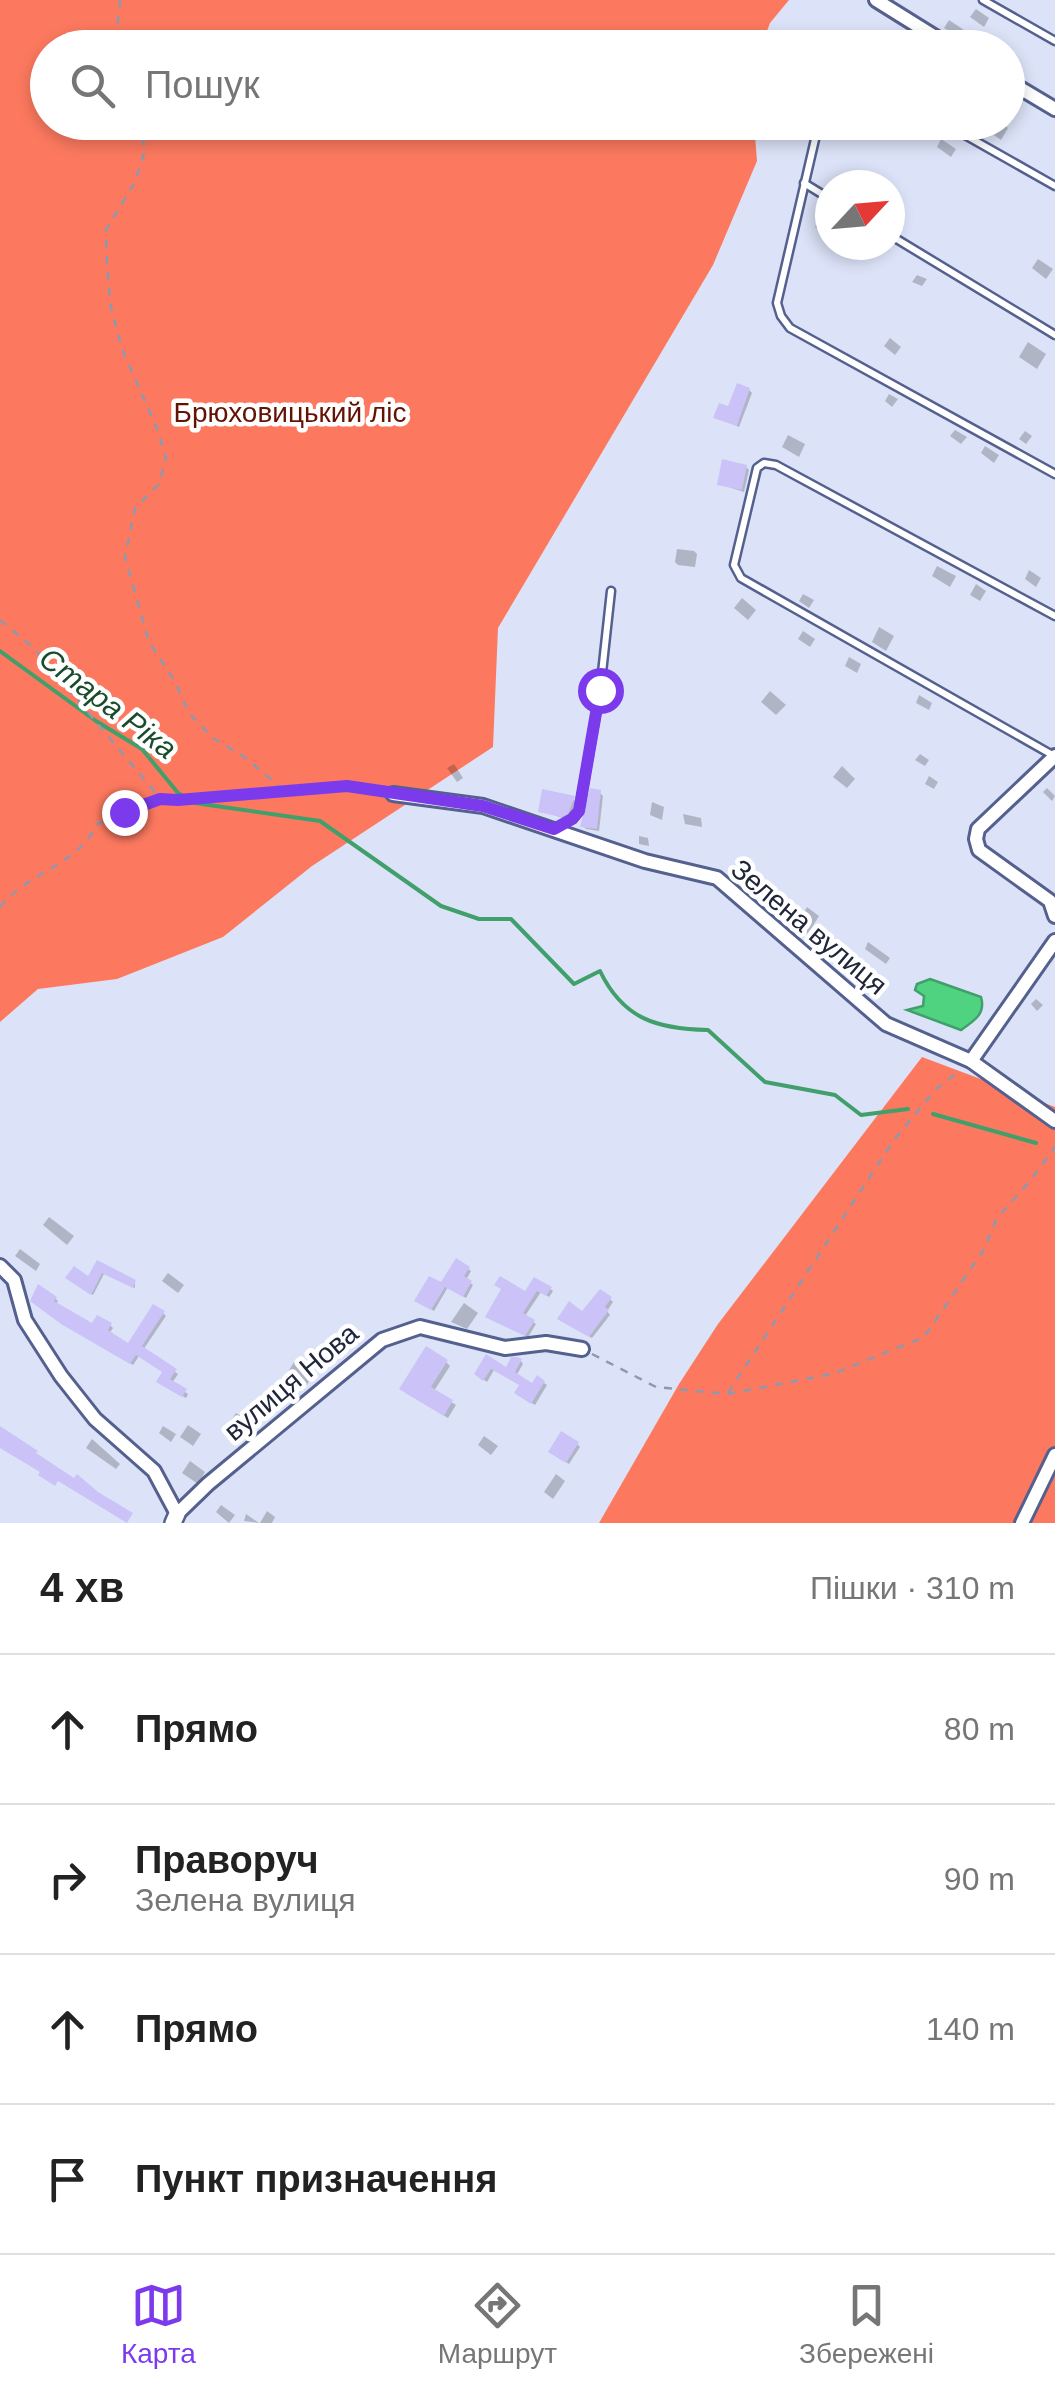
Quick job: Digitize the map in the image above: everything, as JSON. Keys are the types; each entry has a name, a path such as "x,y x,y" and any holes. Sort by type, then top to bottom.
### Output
{"street":[{"path":"876,0 924,30"},
{"path":"1025,91 1055,109"},
{"path":"1055,756 978,830 976,839 979,850 1050,901 1055,916"},
{"name":"Зелена вулиця","path":"393,794 483,806 645,860 717,878 886,1024 972,1061 1055,1120"},
{"path":"972,1061 1055,942"},
{"path":"0,1266 14,1280 25,1320 61,1376 95,1418 154,1471 175,1518"},
{"name":"вулиця Нова","path":"175,1518 208,1484 382,1340 420,1327 505,1348 546,1343 582,1349"},
{"path":"1022,1523 1055,1454"}],"lane":[{"path":"983,0 1055,42"},
{"path":"815,140 777,303 781,316 790,328 1055,474"},
{"path":"974,140 1055,186"},
{"path":"804,183 815,190"},
{"path":"905,244 1055,335"},
{"path":"1055,616 776,465 764,462 757,468 734,565 741,578 1055,756"},
{"path":"554,829 579,811 600,690 611,591"}],"path":[{"path":"117,30 120,0"},
{"path":"143,140 145,150 135,182 106,230 107,266 111,308 122,349 166,459 159,484 136,508 125,557 148,642 174,680 188,713 213,738 243,756 284,790"},
{"path":"0,620 35,649 160,799"},
{"path":"0,908 11,894 88,844 97,824 160,799 347,786 393,794"},
{"path":"727,1394 894,1140 936,1090 972,1061"},
{"path":"582,1349 656,1387 727,1394 833,1374 924,1337 983,1251 996,1218 1055,1147"}],"green space":[{"name":"Брюховицький ліс","path":"0,0 789,0 767,30 30,30 30,140 755,140 757,161 713,265 498,628 493,747 312,866 223,937 117,979 38,989 0,1022"},
{"path":"922,1057 1055,1107 1055,1523 599,1523 718,1324"}],"shaded area":[{"path":"930,979 981,997 978,1016 961,1030 907,1010 923,1006 924,996 915,990 917,984"}],"building":[{"path":"737,383 750,388 737,426 713,418 719,403 728,406"},
{"path":"722,459 747,465 742,490 717,485"},
{"path":"590,788 601,790 597,829 580,827"},
{"path":"542,789 575,796 568,814 562,817 538,812"},
{"path":"456,1258 470,1267 464,1276 472,1281 463,1297 445,1287 431,1310 414,1301 429,1276 441,1282"},
{"path":"97,1260 136,1280 133,1288 102,1273 91,1295 65,1278 74,1266 88,1276"},
{"path":"500,1276 525,1291 534,1277 552,1287 546,1296 537,1291 523,1313 535,1320 525,1336 485,1317 501,1289 494,1285"},
{"path":"38,1284 57,1297 54,1301 92,1323 97,1315 112,1323 108,1330 128,1343 153,1304 165,1311 142,1346 177,1369 170,1379 187,1389 182,1397 156,1382 162,1372 136,1355 130,1364 30,1301"},
{"path":"600,1289 612,1297 605,1307 609,1310 589,1337 557,1319 569,1301 582,1311"},
{"path":"426,1346 448,1360 431,1387 453,1400 444,1416 399,1389"},
{"path":"486,1354 506,1367 511,1357 522,1359 515,1372 532,1383 537,1375 545,1381 531,1404 514,1393 519,1385 491,1369 483,1381 474,1374"},
{"path":"0,1426 74,1478 77,1474 133,1513 127,1523 58,1481 55,1486 0,1448"},
{"path":"561,1431 579,1442 566,1463 548,1452"}],"waterway":[{"name":"Стара Ріка","path":"0,651 96,721 142,749 178,793 195,803 320,821 441,906 479,919 511,919 574,984 600,971 619,1000 644,1018 657,1024 708,1030 765,1082 835,1095 861,1115 908,1109"},
{"name":"Стара Ріка","path":"933,1114 1036,1143"}],"route":[{"path":"124,812 160,799 347,786 483,806 554,829 579,811 600,690"}]}
